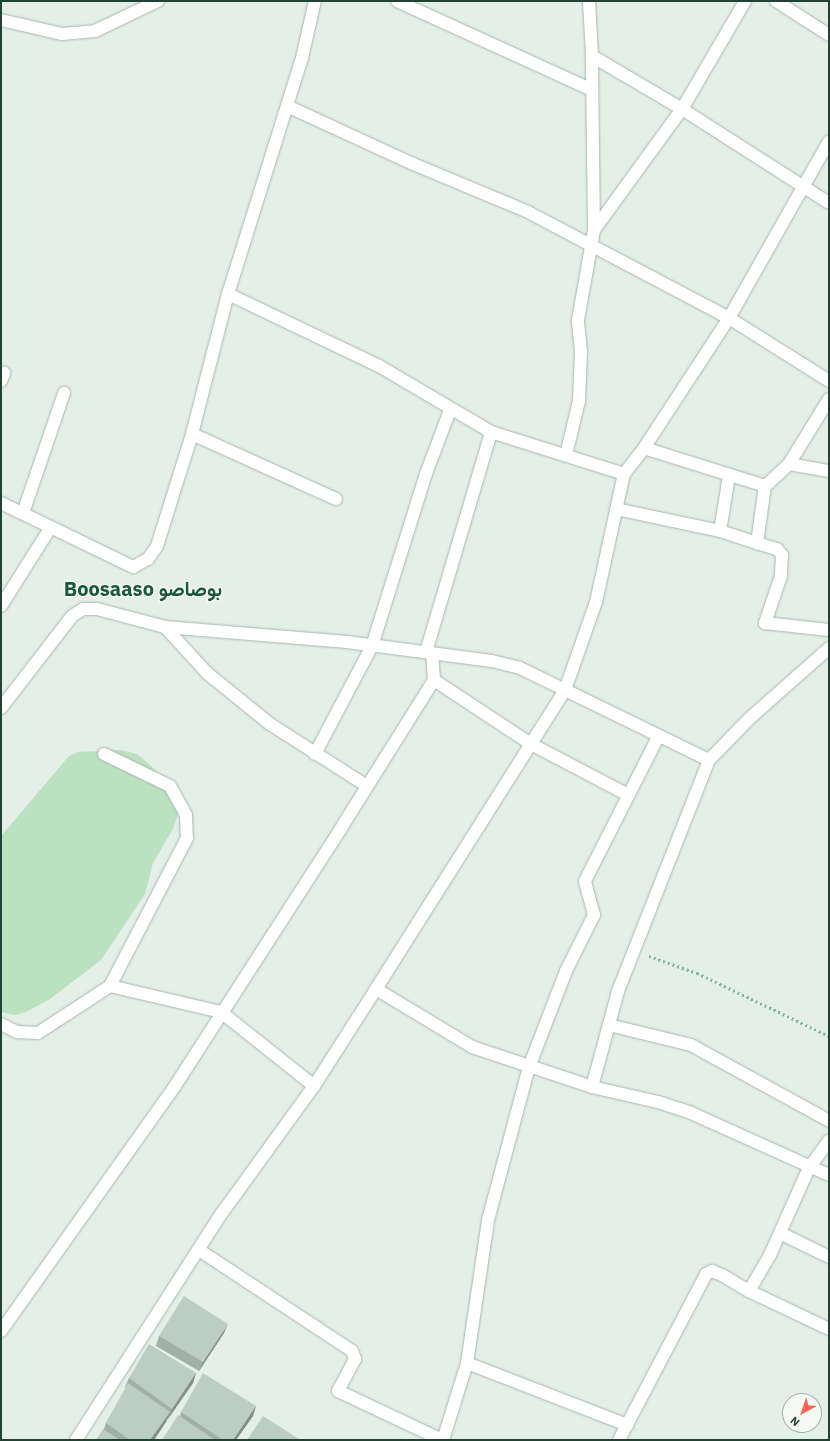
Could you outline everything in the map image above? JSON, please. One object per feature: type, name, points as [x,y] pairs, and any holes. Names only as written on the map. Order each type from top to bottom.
[{"type":"street","points":[[1,20],[62,34],[95,31],[158,1]]},
{"type":"street","points":[[1,503],[133,567],[148,559],[157,546],[192,434],[228,294],[287,106],[315,1]]},
{"type":"street","points":[[397,1],[592,90]]},
{"type":"street","points":[[566,455],[579,401],[581,351],[578,320],[594,230],[592,56],[589,1]]},
{"type":"street","points":[[594,230],[682,109],[745,1]]},
{"type":"street","points":[[776,1],[829,35]]},
{"type":"street","points":[[592,56],[682,109],[829,203]]},
{"type":"street","points":[[287,106],[528,212],[591,247],[729,318],[829,381]]},
{"type":"street","points":[[76,1440],[250,1174],[314,1086],[565,690],[596,602],[624,474],[644,448],[729,318],[829,141]]},
{"type":"street","points":[[228,294],[379,366],[425,391],[450,410],[491,432],[624,474]]},
{"type":"street","points":[[23,513],[64,393]]},
{"type":"street","points":[[757,543],[765,486],[789,464],[829,399]]},
{"type":"street","points":[[315,754],[372,646],[426,474],[450,410]]},
{"type":"street","points":[[1,1331],[122,1163],[367,786],[434,680],[429,653],[491,432]]},
{"type":"street","points":[[192,434],[336,499]]},
{"type":"street","points":[[644,448],[729,476],[765,486]]},
{"type":"street","points":[[789,464],[829,471]]},
{"type":"street","points":[[720,531],[729,476]]},
{"type":"street","points":[[616,509],[720,531],[777,549],[782,555],[781,576],[765,623],[829,630]]},
{"type":"street","points":[[1,606],[51,527]]},
{"type":"street","points":[[1,708],[5,693],[72,616],[83,609],[97,609],[165,627],[372,646],[492,661],[516,666],[658,737],[709,760]]},
{"type":"street","points":[[165,627],[207,673],[270,724],[367,786]]},
{"type":"street","points":[[592,1087],[618,991],[709,760],[750,718],[829,648]]},
{"type":"street","points":[[434,680],[531,744],[628,795]]},
{"type":"street","points":[[199,1250],[352,1351],[355,1359],[338,1391],[443,1440],[468,1363],[488,1220],[529,1067],[566,971],[594,915],[585,881],[658,737]]},
{"type":"street","points":[[1,1024],[17,1032],[38,1033],[110,986],[187,838],[186,815],[170,786],[104,754]]},
{"type":"street","points":[[110,986],[221,1012],[314,1086]]},
{"type":"street","points":[[376,989],[472,1046],[529,1067],[592,1087],[658,1102],[691,1113],[809,1168],[829,1175]]},
{"type":"street","points":[[609,1025],[691,1045],[829,1121]]},
{"type":"street","points":[[749,1291],[780,1233],[809,1168],[829,1140]]},
{"type":"street","points":[[780,1233],[829,1257]]},
{"type":"street","points":[[620,1440],[706,1274],[712,1272],[717,1273],[749,1291],[829,1329]]},
{"type":"street","points":[[468,1363],[627,1425]]},
{"type":"path","points":[[634,951],[697,973],[829,1036]]},
{"type":"green space","points":[[121,750],[137,754],[150,765],[176,792],[180,808],[173,829],[153,863],[145,894],[101,960],[50,999],[26,1012],[15,1015],[1,1012],[1,836],[69,756],[78,752]]},
{"type":"building","points":[[184,1296],[228,1324],[203,1362],[159,1336]]},
{"type":"building","points":[[149,1344],[196,1373],[172,1409],[129,1378]]},
{"type":"building","points":[[203,1373],[256,1406],[233,1440],[223,1440],[181,1412]]},
{"type":"building","points":[[128,1383],[170,1412],[150,1440],[130,1440],[106,1423]]},
{"type":"building","points":[[178,1415],[215,1440],[162,1440]]},
{"type":"building","points":[[263,1416],[299,1439],[247,1440]]},
{"type":"building","points":[[103,1429],[120,1440],[96,1440]]},
{"type":"district","name":"Boosaaso بوصاصو","points":[[143,588]]}]
